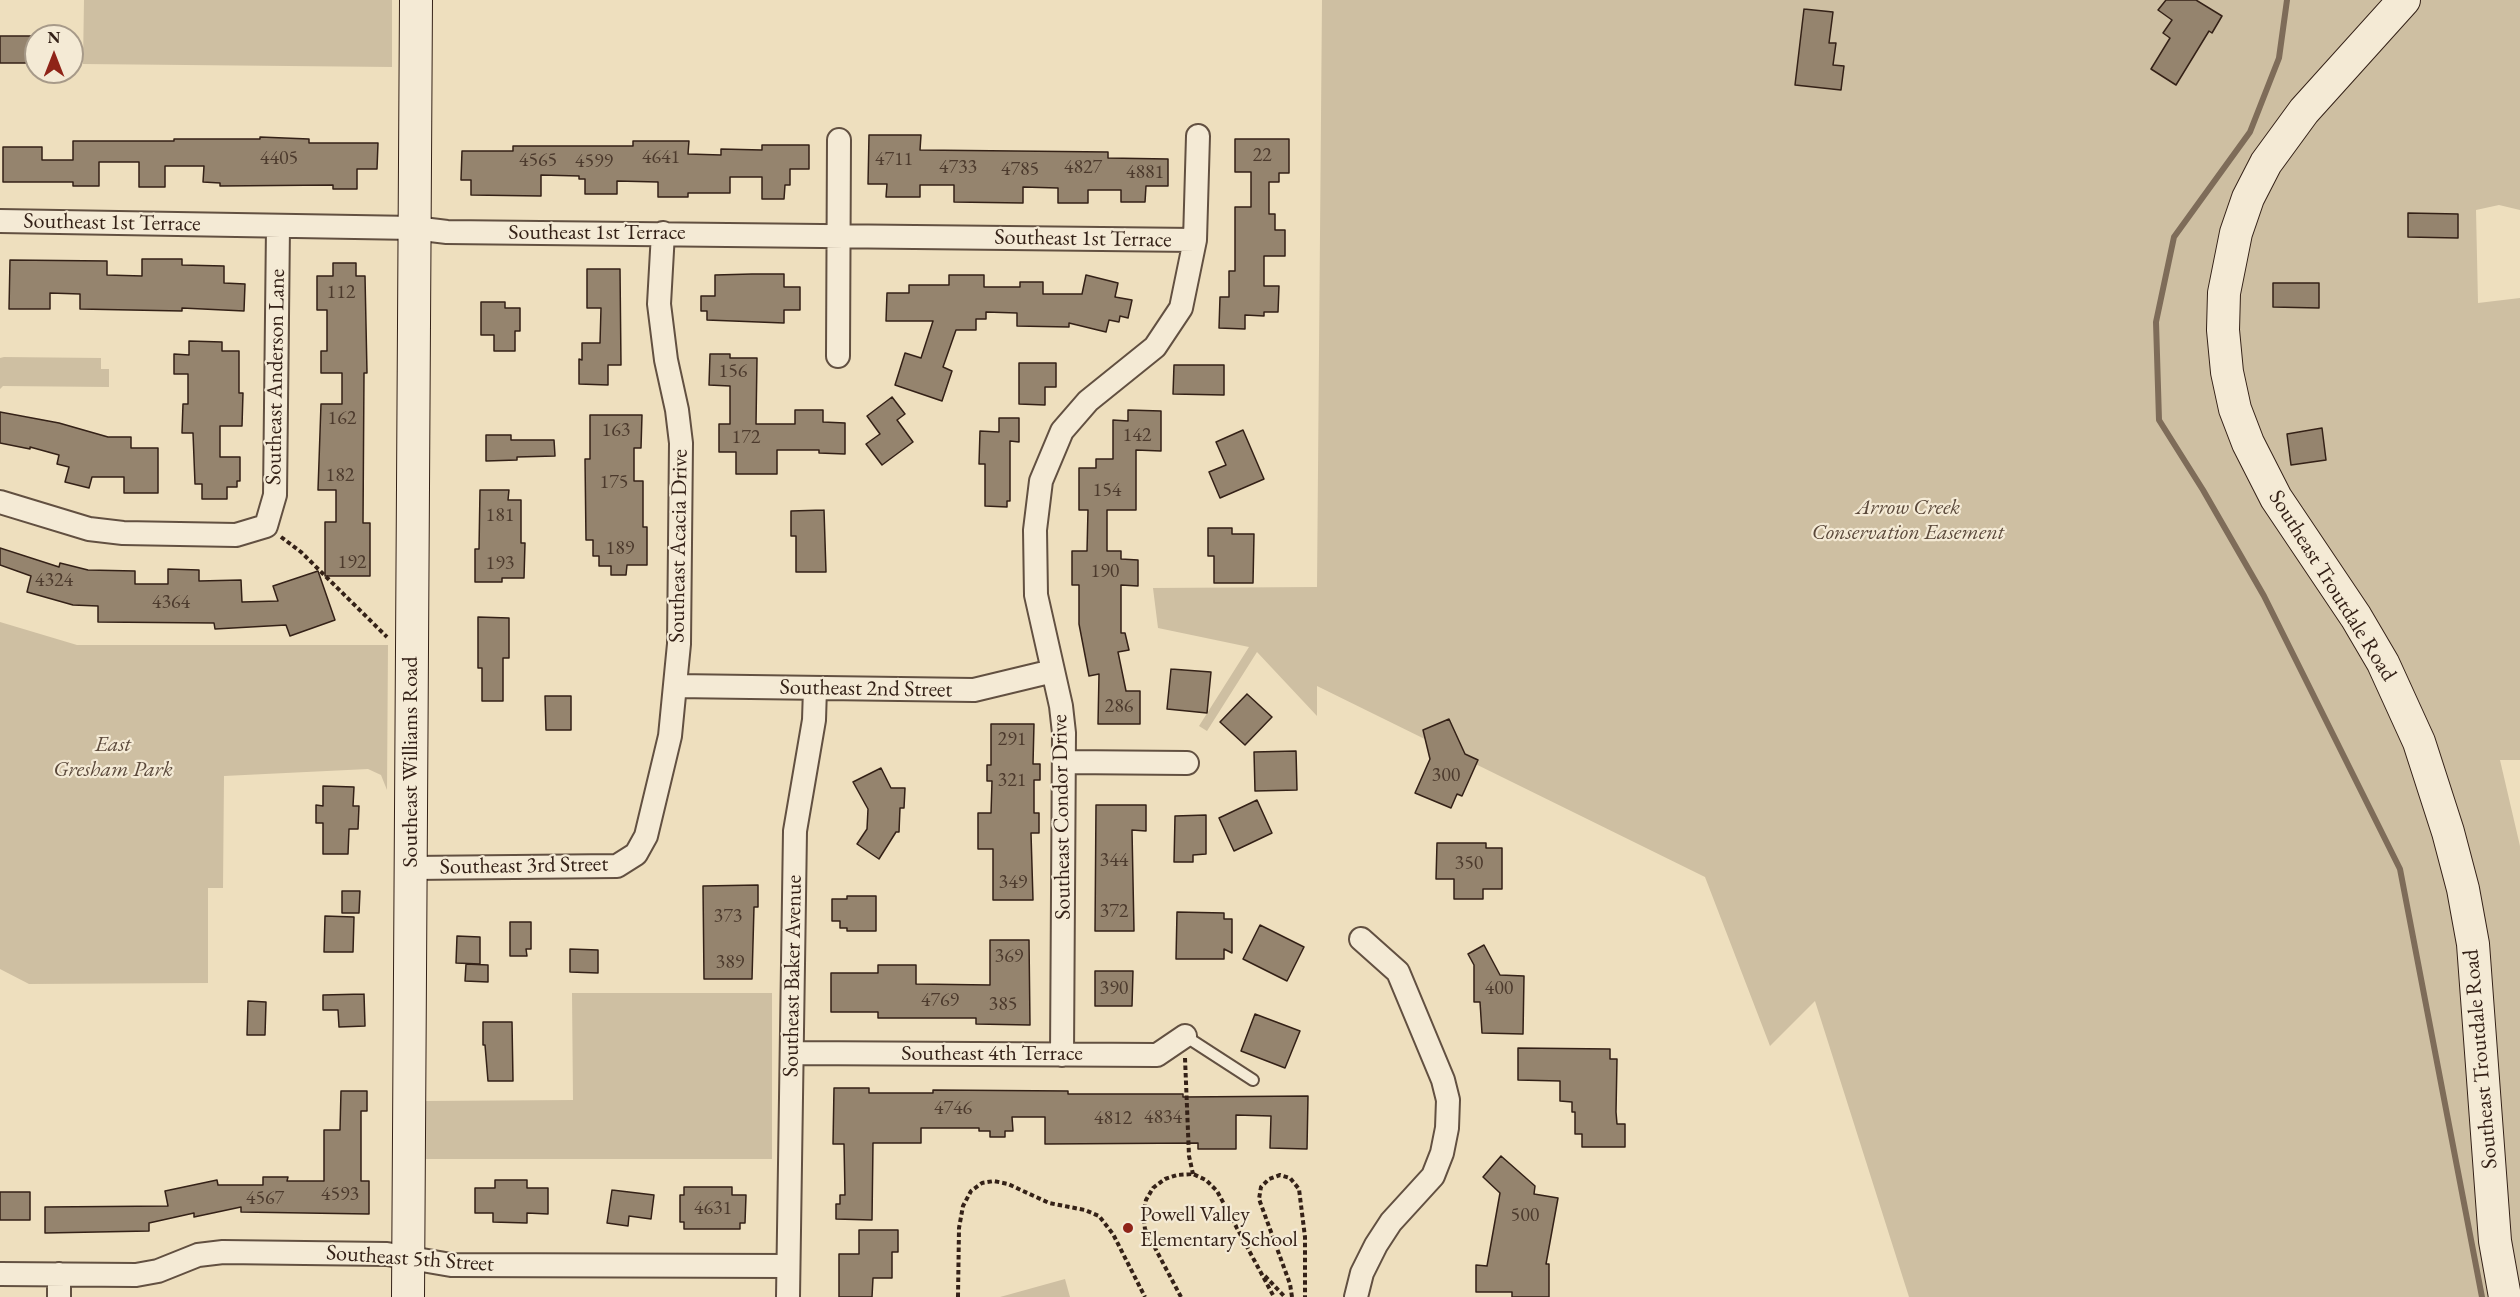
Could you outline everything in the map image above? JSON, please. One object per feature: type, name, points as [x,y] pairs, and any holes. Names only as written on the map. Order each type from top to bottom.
[{"type":"main road","name":"Southeast Williams Road","points":[[408,1297],[416,0]]},
{"type":"main road","name":"Southeast Troutdale Road","points":[[2392,8],[2298,119],[2266,163],[2252,189],[2236,233],[2229,263],[2224,293],[2223,330],[2227,372],[2235,409],[2248,443],[2276,498],[2356,617],[2383,663],[2419,742],[2438,797],[2463,889],[2473,944],[2495,1241],[2505,1297]]},
{"type":"street","name":"Southeast Condor Drive","points":[[1062,1055],[1064,733],[1036,595],[1035,530],[1041,481],[1062,431],[1088,400],[1155,346],[1181,308],[1195,240],[1198,136]]},
{"type":"street","points":[[838,356],[839,140]]},
{"type":"street","name":"Southeast 1st Terrace","points":[[0,221],[414,228],[447,232],[1195,240]]},
{"type":"street","name":"Southeast Anderson Lane","points":[[266,526],[275,495],[278,227]]},
{"type":"street","name":"Southeast Acacia Drive","points":[[636,854],[646,836],[670,736],[676,686],[681,443],[677,410],[666,360],[659,304],[663,233]]},
{"type":"street","points":[[0,502],[89,529],[123,533],[236,535],[266,526]]},
{"type":"street","name":"Southeast 2nd Street","points":[[676,686],[974,690],[1053,671]]},
{"type":"street","name":"Southeast Baker Avenue","points":[[788,1297],[795,831],[814,720],[815,688]]},
{"type":"street","points":[[1065,762],[1188,763]]},
{"type":"street","name":"Southeast 3rd Street","points":[[411,868],[596,868],[617,866],[636,854]]},
{"type":"street","points":[[1356,1297],[1362,1273],[1376,1245],[1391,1222],[1432,1176],[1443,1153],[1448,1128],[1448,1100],[1443,1080],[1398,972],[1361,939]]},
{"type":"street","name":"Southeast 4th Terrace","points":[[793,1053],[1157,1055],[1185,1036]]},
{"type":"street","name":"Southeast 5th Street","points":[[0,1274],[136,1275],[158,1271],[198,1255],[223,1252],[387,1254],[451,1265],[788,1266]]},
{"type":"street","points":[[59,1274],[59,1297]]},
{"type":"lane","points":[[1185,1036],[1253,1080]]},
{"type":"path","points":[[266,526],[301,552],[390,641],[412,642]]},
{"type":"path","points":[[1185,1036],[1189,1156],[1193,1174]]},
{"type":"path","points":[[1181,1297],[1145,1229],[1143,1214],[1146,1200],[1153,1188],[1165,1179],[1177,1175],[1193,1174],[1206,1180],[1217,1191],[1274,1297]]},
{"type":"path","points":[[1292,1297],[1290,1284],[1259,1199],[1261,1187],[1269,1179],[1280,1175],[1290,1178],[1299,1189],[1305,1237],[1305,1297]]},
{"type":"path","points":[[958,1297],[959,1228],[963,1206],[971,1191],[982,1183],[994,1181],[1008,1184],[1049,1203],[1085,1210],[1099,1216],[1113,1234],[1145,1297]]},
{"type":"path","points":[[1260,1270],[1285,1297]]},
{"type":"green space","points":[[84,0],[392,0],[392,67],[84,64]]},
{"type":"green space","name":"Arrow Creek Conservation Easement","points":[[1322,0],[2520,0],[2520,210],[2499,205],[2476,210],[2478,303],[2520,298],[2520,760],[2500,760],[2520,846],[2520,1297],[1909,1297],[1815,1001],[1770,1046],[1705,877],[1317,686],[1317,716],[1257,652],[1207,731],[1199,726],[1249,647],[1158,628],[1153,588],[1317,587]]},
{"type":"green space","points":[[0,358],[101,358],[101,369],[109,369],[109,387],[3,386],[0,389]]},
{"type":"green space","name":"East Gresham Park","points":[[0,622],[77,645],[388,645],[387,790],[381,775],[368,769],[224,776],[223,888],[208,888],[208,983],[29,984],[0,969]]},
{"type":"green space","points":[[572,993],[772,993],[772,1159],[426,1159],[426,1101],[573,1100]]},
{"type":"green space","points":[[1065,1279],[1070,1297],[1000,1297]]},
{"type":"building","points":[[2166,0],[2196,0],[2222,16],[2212,33],[2209,31],[2176,85],[2151,69],[2170,38],[2163,33],[2172,20],[2158,10]]},
{"type":"building","points":[[1804,9],[1833,12],[1829,43],[1836,43],[1833,65],[1844,66],[1841,90],[1795,85]]},
{"type":"building","points":[[0,36],[24,36],[24,63],[0,63]]},
{"type":"building","points":[[869,135],[921,135],[920,150],[1108,152],[1108,158],[1168,159],[1168,186],[1146,186],[1145,202],[1121,202],[1121,190],[1088,190],[1088,203],[1058,203],[1058,188],[1023,187],[1023,203],[954,202],[954,185],[920,185],[920,197],[886,197],[887,184],[868,184]]},
{"type":"building","points":[[260,137],[309,139],[309,143],[378,143],[377,169],[357,169],[357,189],[333,189],[333,185],[220,186],[220,183],[203,182],[204,166],[165,166],[165,187],[139,187],[139,162],[99,162],[99,186],[73,186],[73,182],[3,182],[3,147],[42,147],[42,160],[73,160],[73,141],[174,141],[174,139],[260,139]]},
{"type":"building","points":[[1235,139],[1289,139],[1289,173],[1279,173],[1279,182],[1269,182],[1269,214],[1275,214],[1275,230],[1285,230],[1285,256],[1264,256],[1264,286],[1279,286],[1278,312],[1264,312],[1264,316],[1245,315],[1245,329],[1219,328],[1220,297],[1229,297],[1229,271],[1235,271],[1235,207],[1251,207],[1251,172],[1235,172]]},
{"type":"building","points":[[633,141],[689,141],[688,154],[721,155],[721,149],[762,150],[762,145],[809,145],[809,169],[790,169],[790,185],[785,185],[784,199],[762,199],[762,177],[730,177],[730,193],[688,193],[688,197],[658,197],[658,182],[617,181],[617,194],[585,194],[585,179],[579,179],[579,176],[541,175],[541,196],[471,195],[471,180],[461,180],[462,151],[513,151],[513,146],[633,146]]},
{"type":"building","points":[[2408,213],[2458,214],[2458,238],[2408,237]]},
{"type":"building","points":[[142,259],[182,259],[182,265],[224,266],[224,283],[245,284],[244,311],[182,308],[182,311],[80,309],[80,294],[50,293],[50,309],[9,309],[10,260],[107,261],[107,275],[142,276]]},
{"type":"building","points":[[333,263],[356,263],[356,276],[365,276],[367,373],[364,373],[363,523],[370,523],[370,576],[325,576],[325,522],[336,522],[336,490],[318,490],[321,404],[342,404],[342,373],[321,373],[321,351],[327,351],[327,310],[317,310],[317,276],[333,276]]},
{"type":"building","points":[[587,269],[620,269],[621,365],[608,365],[608,385],[579,384],[579,359],[582,360],[582,343],[600,343],[601,308],[587,308]]},
{"type":"building","points":[[784,274],[784,287],[800,287],[800,310],[784,310],[784,323],[707,320],[707,311],[701,311],[701,296],[715,296],[715,275]]},
{"type":"building","points":[[949,275],[984,275],[984,287],[1020,287],[1020,282],[1043,282],[1043,294],[1082,294],[1086,275],[1118,283],[1115,297],[1132,300],[1128,318],[1120,316],[1119,322],[1109,320],[1106,332],[1069,323],[1069,327],[1017,326],[1017,313],[986,312],[986,319],[976,319],[976,330],[956,330],[943,367],[952,371],[942,401],[895,385],[905,353],[921,358],[933,321],[886,321],[887,293],[909,293],[909,285],[949,285]]},
{"type":"building","points":[[2273,283],[2319,283],[2319,308],[2273,307]]},
{"type":"building","points":[[481,302],[505,302],[505,308],[520,308],[520,331],[515,331],[515,351],[494,351],[494,335],[481,335]]},
{"type":"building","points":[[189,341],[222,342],[222,351],[239,351],[239,393],[243,393],[242,426],[220,426],[220,457],[240,457],[240,481],[237,481],[237,487],[227,487],[227,499],[202,499],[202,484],[195,484],[193,433],[182,433],[183,404],[188,404],[188,374],[174,374],[174,354],[189,355]]},
{"type":"building","points":[[710,354],[730,354],[730,358],[757,358],[756,424],[795,424],[795,410],[823,410],[823,422],[845,423],[845,454],[819,453],[819,450],[777,450],[777,474],[736,474],[736,452],[719,452],[719,424],[730,424],[730,386],[709,385]]},
{"type":"building","points":[[1019,363],[1056,363],[1056,387],[1045,387],[1045,405],[1019,404]]},
{"type":"building","points":[[1174,365],[1224,365],[1224,395],[1173,394]]},
{"type":"building","points":[[892,397],[905,414],[897,420],[913,442],[882,465],[866,444],[880,434],[867,416]]},
{"type":"building","points":[[1128,410],[1161,411],[1161,451],[1136,450],[1136,510],[1107,510],[1107,551],[1121,551],[1121,559],[1138,560],[1138,586],[1121,585],[1121,633],[1125,633],[1129,650],[1118,652],[1126,691],[1140,691],[1140,724],[1098,724],[1099,674],[1089,676],[1079,624],[1079,585],[1072,585],[1072,551],[1087,551],[1088,510],[1079,510],[1079,468],[1096,468],[1096,459],[1113,459],[1113,420],[1128,421]]},
{"type":"building","points":[[0,412],[59,423],[108,437],[131,437],[131,448],[158,448],[158,493],[124,493],[124,477],[92,477],[89,488],[65,482],[69,467],[57,464],[59,455],[30,447],[30,449],[0,443]]},
{"type":"building","points":[[590,415],[642,415],[641,448],[634,448],[634,481],[643,481],[643,527],[647,527],[647,565],[627,565],[626,575],[611,575],[611,566],[599,566],[599,556],[593,556],[593,540],[586,540],[585,459],[590,459]]},
{"type":"building","points":[[999,418],[1019,418],[1019,442],[1010,441],[1010,501],[1007,501],[1007,507],[985,506],[985,464],[979,464],[980,431],[999,432]]},
{"type":"building","points":[[2322,428],[2326,460],[2291,465],[2287,434]]},
{"type":"building","points":[[1243,430],[1264,479],[1220,498],[1209,472],[1226,465],[1216,442]]},
{"type":"building","points":[[486,435],[511,435],[511,440],[554,440],[555,456],[486,461]]},
{"type":"building","points":[[480,490],[509,490],[508,500],[521,500],[521,543],[525,543],[524,578],[502,578],[502,582],[475,582],[475,549],[479,549]]},
{"type":"building","points":[[824,510],[826,572],[796,572],[796,536],[791,536],[791,511]]},
{"type":"building","points":[[1208,528],[1232,528],[1232,534],[1254,534],[1253,583],[1214,583],[1214,556],[1208,556]]},
{"type":"building","points":[[0,548],[59,567],[60,563],[88,570],[135,571],[135,584],[168,584],[168,569],[199,570],[199,581],[241,580],[242,602],[278,601],[273,586],[318,571],[335,620],[290,636],[286,625],[215,629],[214,623],[98,622],[98,606],[73,605],[27,592],[31,576],[0,565]]},
{"type":"building","points":[[478,617],[509,618],[509,658],[503,658],[503,701],[482,701],[482,668],[478,668]]},
{"type":"building","points":[[1171,669],[1211,672],[1207,713],[1167,709]]},
{"type":"building","points":[[1247,694],[1272,717],[1245,745],[1220,722]]},
{"type":"building","points":[[545,696],[571,696],[571,730],[546,730]]},
{"type":"building","points":[[1449,719],[1465,754],[1478,760],[1462,796],[1457,794],[1451,808],[1415,793],[1430,759],[1423,730]]},
{"type":"building","points":[[991,724],[1034,724],[1033,764],[1040,764],[1040,780],[1034,780],[1034,813],[1039,813],[1039,833],[1031,833],[1033,900],[993,900],[993,849],[978,849],[978,813],[991,813],[992,781],[987,781],[987,765],[991,765]]},
{"type":"building","points":[[1296,751],[1297,790],[1255,791],[1254,752]]},
{"type":"building","points":[[881,768],[891,788],[905,788],[904,808],[900,808],[899,832],[896,832],[879,859],[857,844],[867,829],[868,809],[853,782]]},
{"type":"building","points":[[323,786],[354,787],[353,806],[359,806],[358,829],[349,829],[348,854],[323,854],[323,823],[316,823],[316,805],[323,806]]},
{"type":"building","points":[[1257,800],[1272,833],[1234,851],[1219,818]]},
{"type":"building","points":[[1096,805],[1146,805],[1146,831],[1132,830],[1134,931],[1095,931]]},
{"type":"building","points":[[1206,815],[1206,854],[1193,855],[1193,862],[1174,862],[1175,816]]},
{"type":"building","points":[[1437,843],[1486,843],[1486,848],[1502,848],[1502,889],[1483,889],[1483,899],[1454,899],[1454,879],[1436,879]]},
{"type":"building","points":[[758,885],[758,907],[754,907],[752,979],[704,979],[703,886]]},
{"type":"building","points":[[342,891],[360,891],[359,913],[342,913]]},
{"type":"building","points":[[847,896],[876,896],[876,931],[847,931],[847,928],[840,928],[840,921],[832,921],[832,899],[847,899]]},
{"type":"building","points":[[1177,912],[1224,913],[1224,919],[1232,919],[1232,953],[1224,949],[1224,959],[1176,959]]},
{"type":"building","points":[[325,916],[354,917],[353,952],[324,952]]},
{"type":"building","points":[[510,922],[531,922],[531,949],[526,949],[527,956],[510,956]]},
{"type":"building","points":[[1260,925],[1304,947],[1287,981],[1243,959]]},
{"type":"building","points":[[457,936],[480,937],[480,964],[456,963]]},
{"type":"building","points":[[990,940],[1029,940],[1030,1025],[976,1024],[976,1018],[878,1018],[878,1012],[831,1012],[831,973],[878,973],[878,965],[916,965],[916,984],[990,985]]},
{"type":"building","points":[[1484,945],[1500,975],[1524,976],[1523,1034],[1482,1033],[1480,1002],[1474,1002],[1474,965],[1468,954]]},
{"type":"building","points":[[570,949],[598,950],[598,973],[570,972]]},
{"type":"building","points":[[466,964],[488,965],[488,982],[465,981]]},
{"type":"building","points":[[1095,971],[1133,971],[1132,1006],[1095,1006]]},
{"type":"building","points":[[364,994],[365,1026],[339,1027],[338,1010],[323,1010],[323,995]]},
{"type":"building","points":[[248,1001],[266,1002],[265,1035],[247,1035]]},
{"type":"building","points":[[1255,1014],[1300,1031],[1285,1068],[1241,1051]]},
{"type":"building","points":[[483,1022],[512,1022],[513,1081],[488,1081],[485,1045],[483,1045]]},
{"type":"building","points":[[1518,1048],[1610,1049],[1610,1059],[1617,1059],[1617,1124],[1625,1124],[1625,1147],[1582,1147],[1582,1134],[1575,1134],[1575,1112],[1572,1112],[1572,1102],[1560,1101],[1560,1081],[1518,1080]]},
{"type":"building","points":[[834,1088],[869,1088],[869,1093],[933,1093],[933,1090],[1068,1091],[1068,1094],[1183,1094],[1183,1097],[1308,1096],[1307,1149],[1270,1148],[1271,1116],[1236,1115],[1236,1149],[1198,1149],[1198,1143],[1045,1144],[1045,1117],[1012,1117],[1013,1131],[1005,1131],[1005,1137],[990,1137],[990,1131],[979,1131],[979,1128],[921,1128],[921,1143],[873,1143],[872,1220],[836,1219],[836,1204],[840,1204],[840,1195],[845,1195],[844,1144],[833,1144]]},
{"type":"building","points":[[341,1091],[367,1091],[367,1111],[361,1111],[361,1181],[369,1181],[369,1214],[241,1212],[241,1207],[194,1217],[194,1213],[149,1223],[149,1231],[45,1233],[45,1207],[168,1206],[165,1191],[217,1180],[218,1185],[263,1185],[263,1177],[288,1177],[287,1181],[324,1181],[324,1130],[340,1130]]},
{"type":"building","points":[[1501,1156],[1535,1186],[1534,1194],[1558,1198],[1546,1264],[1549,1264],[1549,1297],[1512,1297],[1512,1292],[1476,1292],[1476,1265],[1487,1266],[1500,1193],[1483,1177]]},
{"type":"building","points":[[495,1180],[527,1180],[527,1188],[548,1188],[548,1214],[527,1213],[527,1223],[493,1222],[493,1213],[475,1213],[475,1188],[495,1188]]},
{"type":"building","points":[[684,1187],[732,1187],[732,1195],[746,1195],[745,1223],[740,1223],[740,1229],[684,1229],[684,1222],[680,1222],[680,1195],[684,1195]]},
{"type":"building","points":[[612,1190],[654,1195],[651,1219],[629,1216],[628,1226],[607,1223]]},
{"type":"building","points":[[0,1192],[30,1192],[30,1220],[0,1220]]},
{"type":"building","points":[[859,1230],[898,1230],[898,1252],[892,1252],[892,1278],[873,1278],[872,1297],[839,1297],[839,1254],[859,1254]]},
{"type":"waterway","points":[[2287,0],[2279,58],[2250,132],[2174,237],[2156,322],[2159,420],[2203,490],[2264,596],[2400,869],[2482,1297]]},
{"type":"place","name":"Powell Valley Elementary School","points":[[1128,1228]]}]
